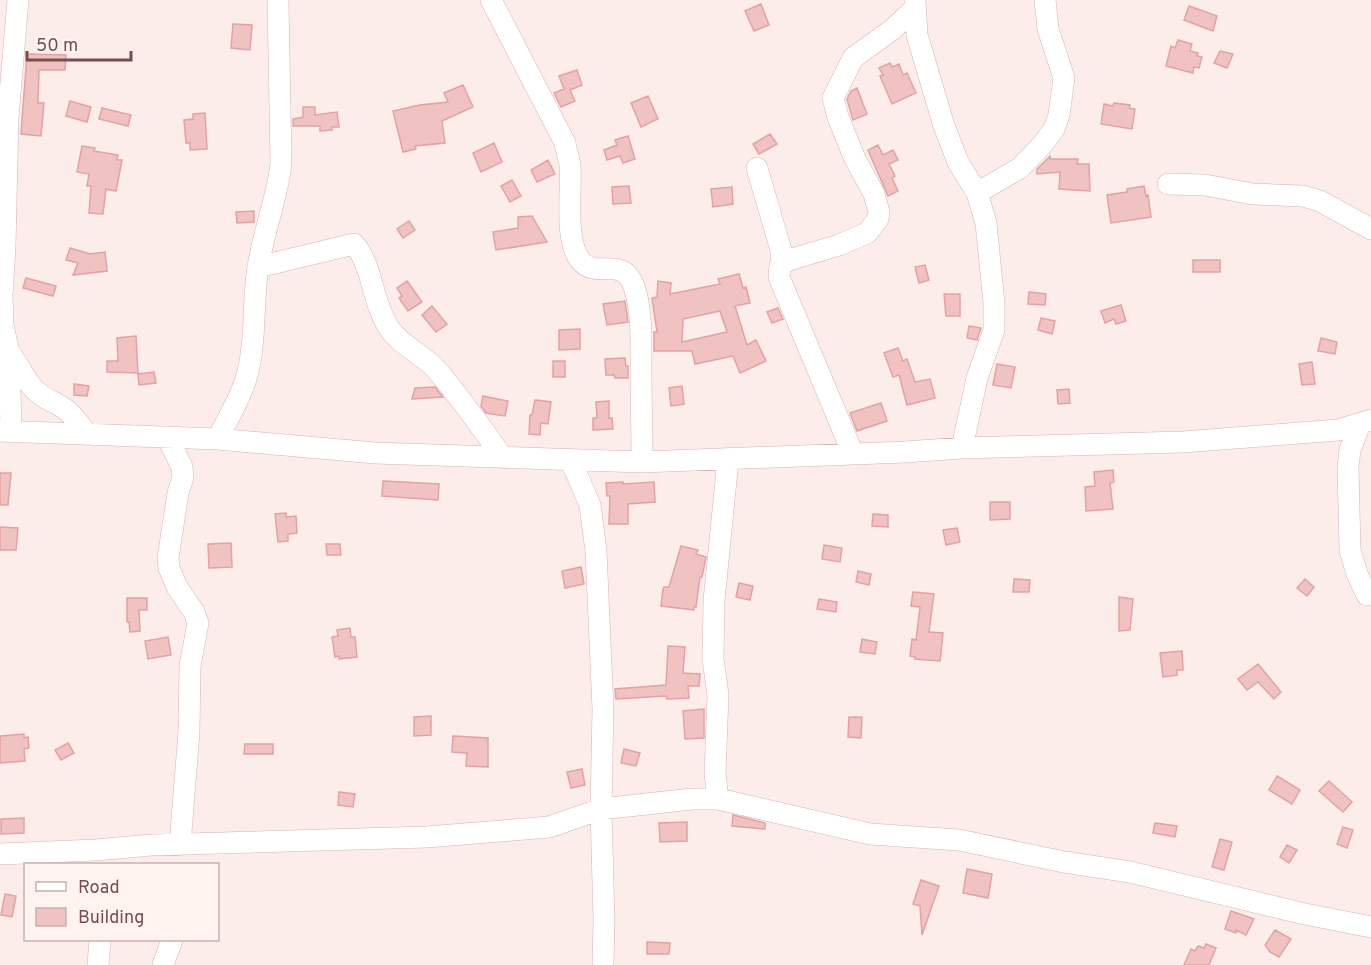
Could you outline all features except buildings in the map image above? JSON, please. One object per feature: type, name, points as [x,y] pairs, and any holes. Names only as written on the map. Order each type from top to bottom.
[{"type":"street","points":[[18,0],[4,117],[5,246],[2,296],[3,326],[9,352],[5,431],[167,437],[375,453],[642,462],[962,448],[1183,442],[1338,430],[1365,422]]},
{"type":"street","points":[[217,440],[246,381],[251,353],[258,267],[279,180],[281,164],[278,0]]},
{"type":"street","points":[[490,0],[565,143],[570,165],[568,211],[574,246],[579,258],[593,269],[617,268],[623,271],[636,293],[641,329],[642,462]]},
{"type":"street","points":[[977,193],[1020,168],[1043,144],[1054,129],[1059,115],[1064,78],[1045,18],[1045,0]]},
{"type":"street","points":[[915,4],[917,34],[944,126],[958,162],[977,193],[986,223],[994,303],[994,330],[977,378],[962,448]]},
{"type":"street","points":[[782,264],[867,233],[878,219],[879,212],[874,194],[855,159],[833,98],[853,58],[893,30],[915,4]]},
{"type":"street","points":[[757,168],[781,250],[782,264],[778,270],[779,277],[853,454]]},
{"type":"street","points":[[1168,184],[1205,185],[1252,194],[1303,196],[1320,201],[1371,229]]},
{"type":"street","points":[[258,267],[354,244],[364,258],[370,283],[389,328],[401,342],[432,365],[503,458]]},
{"type":"street","points":[[9,352],[33,388],[72,415],[87,434]]},
{"type":"street","points":[[1365,422],[1350,450],[1349,458],[1350,550],[1357,574],[1367,595]]},
{"type":"street","points":[[167,437],[182,467],[183,477],[178,493],[168,558],[177,586],[194,612],[198,623],[190,666],[187,851]]},
{"type":"street","points":[[718,799],[715,773],[718,695],[713,659],[714,601],[728,460]]},
{"type":"street","points":[[570,461],[582,484],[593,520],[603,709],[601,810],[603,965]]},
{"type":"street","points":[[0,854],[97,857],[151,844],[187,851],[427,837],[549,827],[601,810],[692,799],[718,799],[870,834],[959,840],[1064,862],[1130,872],[1305,914],[1371,927]]},
{"type":"street","points":[[98,965],[100,941]]},
{"type":"street","points":[[163,965],[171,941]]}]
